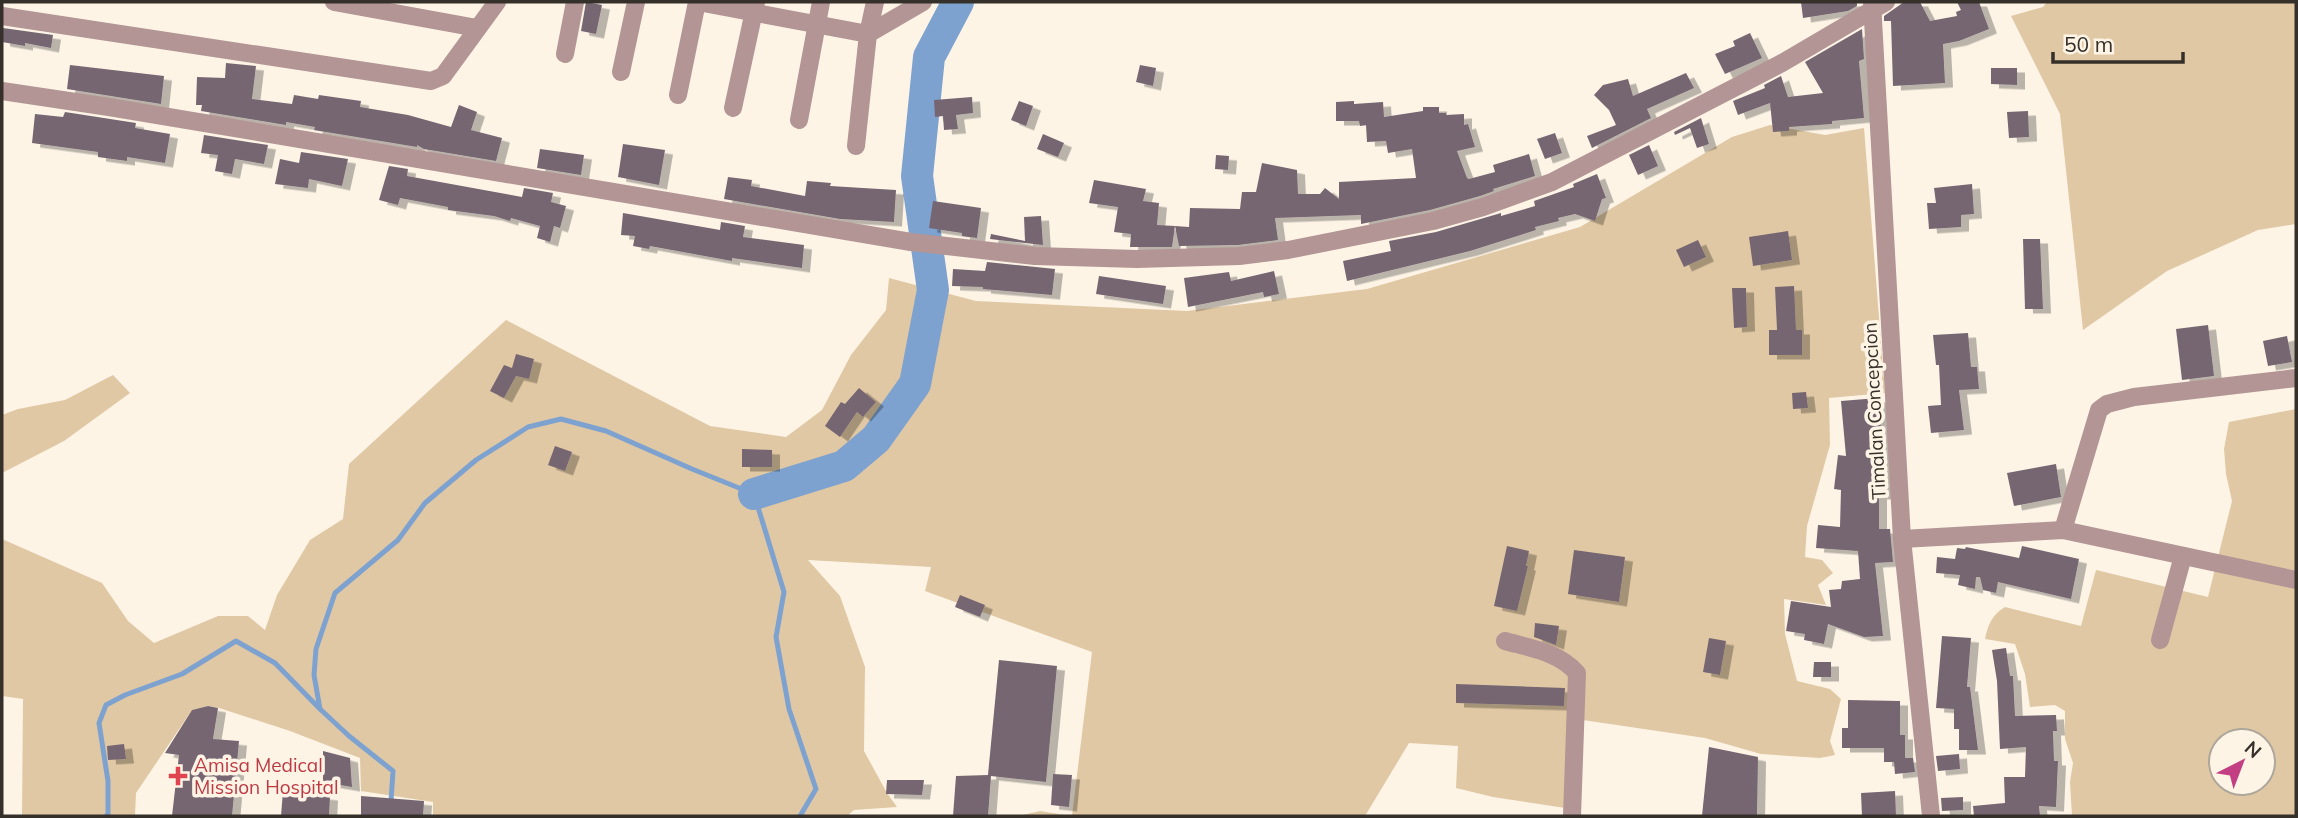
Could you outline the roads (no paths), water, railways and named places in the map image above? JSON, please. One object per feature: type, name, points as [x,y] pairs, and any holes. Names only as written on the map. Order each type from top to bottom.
[{"type":"street","points":[[334,2],[477,28]]},
{"type":"street","points":[[2,16],[431,81],[443,76],[497,2]]},
{"type":"street","points":[[565,54],[575,2]]},
{"type":"street","points":[[621,72],[636,2]]},
{"type":"street","points":[[678,95],[697,2],[755,7],[816,24],[868,34],[923,2]]},
{"type":"street","points":[[799,120],[821,2]]},
{"type":"street","points":[[856,146],[868,34],[875,2]]},
{"type":"street","points":[[2,91],[911,242],[1035,256],[1137,259],[1239,256],[1288,250],[1433,221],[1552,183],[1782,63],[1877,5]]},
{"type":"street","name":"Timalan Concepcion","points":[[1877,5],[1902,539],[1931,816]]},
{"type":"street","points":[[733,108],[755,7]]},
{"type":"street","points":[[2063,530],[2099,410],[2107,404],[2134,397],[2296,378]]},
{"type":"street","points":[[1902,539],[2063,530],[2296,580]]},
{"type":"street","points":[[2160,640],[2183,556]]},
{"type":"street","points":[[1505,640],[1556,656],[1577,673],[1572,816]]},
{"type":"waterway","points":[[754,494],[844,466],[876,439],[915,384],[933,290],[917,176],[929,57],[958,2]]},
{"type":"waterway","points":[[390,816],[393,771],[320,709],[314,675],[316,649],[335,593],[398,540],[425,503],[476,460],[528,427],[561,419],[606,431],[754,494],[784,592],[776,637],[789,709],[816,789],[800,816]]},
{"type":"waterway","points":[[106,816],[108,781],[99,723],[106,705],[125,695],[182,674],[236,641],[275,663],[319,708]]},
{"type":"place","name":"Amisa Medical Mission Hospital","points":[[178,776]]}]
